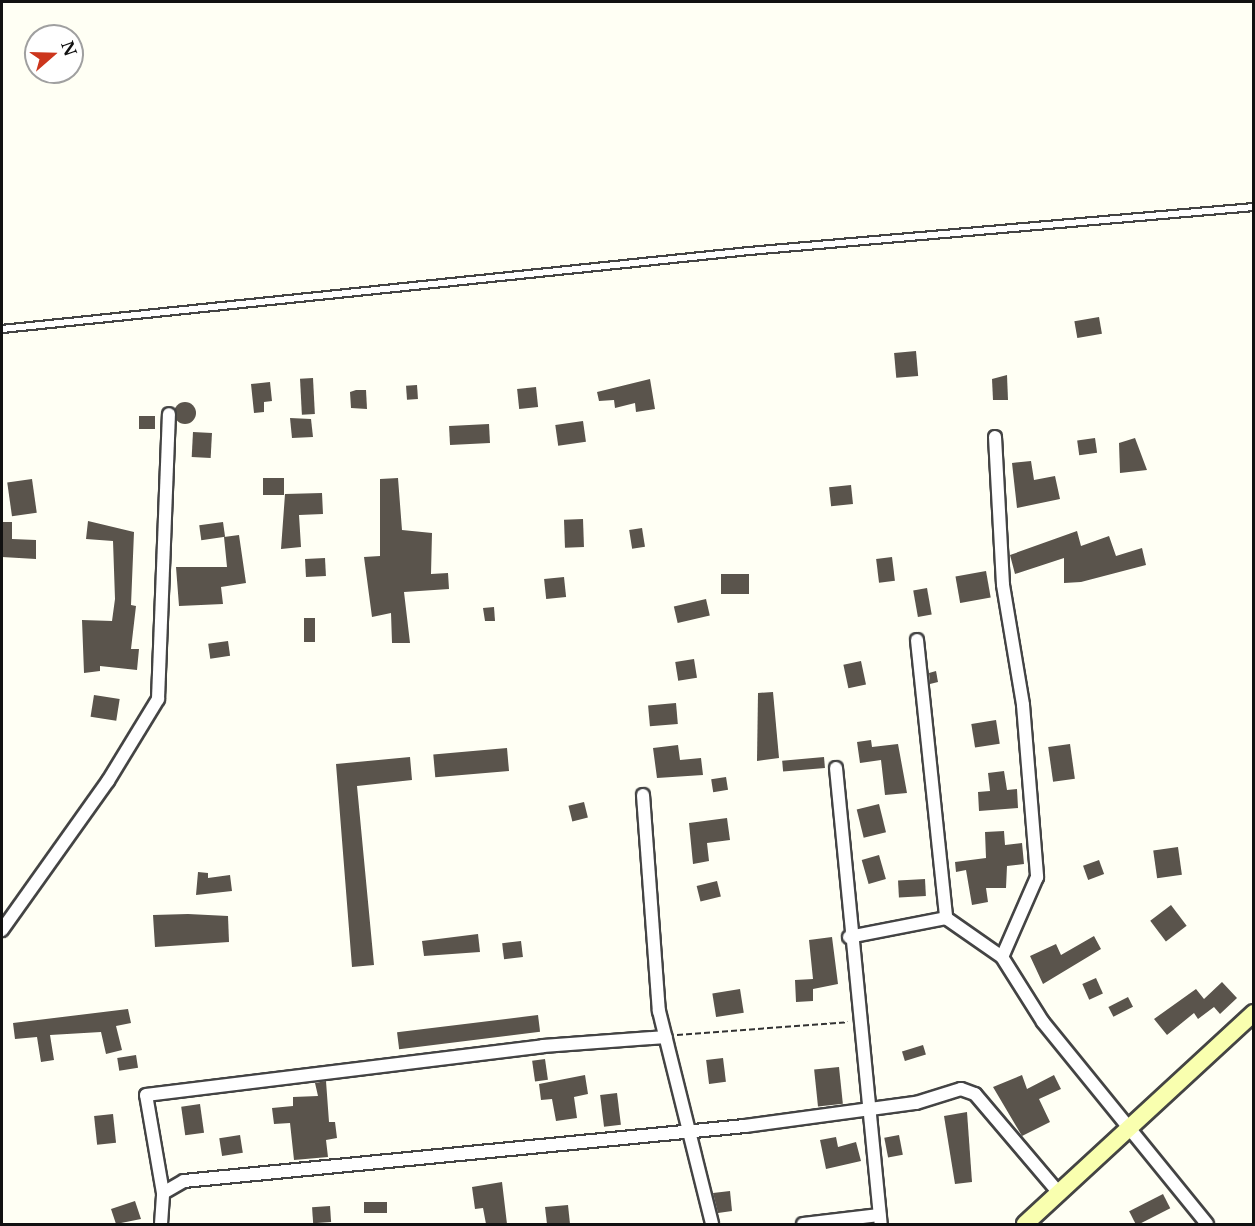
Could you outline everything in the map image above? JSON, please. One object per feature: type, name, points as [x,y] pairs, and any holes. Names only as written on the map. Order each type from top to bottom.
[{"type":"street","points":[[2,930],[108,781],[158,699],[169,414]]},
{"type":"street","points":[[995,437],[1003,585],[1023,705],[1037,877],[1002,957]]},
{"type":"street","points":[[917,640],[946,918]]},
{"type":"street","points":[[803,1224],[880,1220],[849,937],[836,768]]},
{"type":"street","points":[[643,795],[658,1011],[692,1130],[712,1224]]},
{"type":"street","points":[[849,937],[946,918],[1002,957],[1043,1022],[1128,1131],[1207,1224]]},
{"type":"street","points":[[1025,1224],[1254,1013]]},
{"type":"street","points":[[161,1224],[163,1193],[146,1095],[543,1046],[666,1037]]},
{"type":"street","points":[[163,1193],[184,1181],[869,1110],[969,1090],[1059,1193]]},
{"type":"lane","points":[[2,329],[749,251],[1254,207]]},
{"type":"path","points":[[666,1037],[753,1025],[859,1022]]},
{"type":"building","points":[[1099,317],[1102,334],[1077,338],[1074,321]]},
{"type":"building","points":[[916,351],[918,376],[896,378],[894,353]]},
{"type":"building","points":[[1007,375],[1008,400],[993,400],[992,379]]},
{"type":"building","points":[[313,378],[315,414],[302,415],[300,379]]},
{"type":"building","points":[[650,379],[655,409],[636,412],[635,403],[615,408],[614,400],[599,401],[597,392]]},
{"type":"building","points":[[270,382],[272,401],[264,402],[264,412],[254,413],[251,384]]},
{"type":"building","points":[[417,385],[418,399],[407,400],[406,386]]},
{"type":"building","points":[[536,387],[538,407],[519,409],[517,389]]},
{"type":"building","points":[[366,390],[367,409],[351,408],[350,392]]},
{"type":"building","points":[[185,402],[193,405],[196,413],[193,421],[185,424],[177,421],[174,413],[177,405]]},
{"type":"building","points":[[139,416],[155,416],[155,429],[139,429]]},
{"type":"building","points":[[290,418],[311,419],[313,437],[292,438]]},
{"type":"building","points":[[583,421],[586,442],[558,446],[555,425]]},
{"type":"building","points":[[489,424],[490,443],[450,445],[449,426]]},
{"type":"building","points":[[193,432],[212,433],[211,458],[192,457]]},
{"type":"building","points":[[1095,438],[1097,453],[1079,455],[1077,441]]},
{"type":"building","points":[[1135,438],[1147,470],[1120,473],[1119,443]]},
{"type":"building","points":[[1031,461],[1034,480],[1055,476],[1060,499],[1017,508],[1012,463]]},
{"type":"building","points":[[263,478],[284,478],[284,495],[263,495]]},
{"type":"building","points":[[398,478],[402,530],[432,533],[431,574],[448,573],[449,589],[404,592],[410,643],[392,643],[391,613],[372,617],[364,557],[380,556],[380,479]]},
{"type":"building","points":[[32,479],[37,513],[12,516],[7,482]]},
{"type":"building","points":[[851,485],[853,504],[831,506],[829,487]]},
{"type":"building","points":[[322,493],[323,514],[299,515],[301,547],[281,549],[285,494]]},
{"type":"building","points":[[583,519],[584,547],[565,548],[564,520]]},
{"type":"building","points":[[88,521],[134,532],[131,605],[136,606],[131,649],[139,649],[137,670],[100,666],[100,671],[84,673],[82,620],[112,621],[115,599],[113,541],[86,539]]},
{"type":"building","points":[[2,522],[12,522],[12,539],[36,540],[36,559],[2,557]]},
{"type":"building","points":[[223,522],[225,537],[201,540],[199,525]]},
{"type":"building","points":[[642,528],[645,547],[632,549],[629,530]]},
{"type":"building","points":[[1077,531],[1081,546],[1109,536],[1116,556],[1142,548],[1146,565],[1081,582],[1064,583],[1064,558],[1015,574],[1010,555]]},
{"type":"building","points":[[239,535],[246,583],[221,587],[223,604],[179,606],[176,567],[227,567],[224,537]]},
{"type":"building","points":[[892,557],[895,581],[879,583],[876,559]]},
{"type":"building","points":[[325,558],[326,576],[306,577],[305,559]]},
{"type":"building","points":[[986,571],[991,598],[960,603],[955,576]]},
{"type":"building","points":[[721,574],[749,574],[749,594],[721,594]]},
{"type":"building","points":[[564,577],[566,597],[546,599],[544,579]]},
{"type":"building","points":[[927,588],[932,615],[918,617],[913,590]]},
{"type":"building","points":[[706,599],[710,616],[678,623],[674,606]]},
{"type":"building","points":[[494,607],[495,621],[485,621],[483,608]]},
{"type":"building","points":[[304,618],[315,618],[315,642],[304,642]]},
{"type":"building","points":[[228,641],[230,656],[210,659],[208,644]]},
{"type":"building","points":[[694,659],[697,678],[678,681],[675,662]]},
{"type":"building","points":[[861,661],[866,684],[848,688],[843,665]]},
{"type":"building","points":[[936,671],[938,682],[930,684],[929,673]]},
{"type":"building","points":[[773,692],[779,758],[757,761],[758,693]]},
{"type":"building","points":[[94,695],[120,699],[116,721],[91,717]]},
{"type":"building","points":[[676,703],[678,724],[650,726],[648,705]]},
{"type":"building","points":[[996,720],[1000,744],[975,748],[971,724]]},
{"type":"building","points":[[871,740],[872,747],[898,744],[907,793],[885,795],[881,760],[860,763],[857,742]]},
{"type":"building","points":[[1070,744],[1075,779],[1053,782],[1048,747]]},
{"type":"building","points":[[678,745],[680,760],[701,758],[703,775],[657,778],[653,748]]},
{"type":"building","points":[[507,748],[509,771],[435,777],[433,754]]},
{"type":"building","points":[[410,757],[412,780],[357,786],[374,965],[352,967],[336,764]]},
{"type":"building","points":[[824,757],[825,768],[783,772],[782,761]]},
{"type":"building","points":[[1004,771],[1007,790],[1017,789],[1018,808],[979,811],[978,792],[990,791],[988,773]]},
{"type":"building","points":[[726,777],[728,790],[713,792],[711,779]]},
{"type":"building","points":[[584,802],[588,818],[572,821],[568,806]]},
{"type":"building","points":[[879,804],[886,832],[864,838],[857,810]]},
{"type":"building","points":[[727,818],[730,840],[707,843],[709,861],[693,864],[689,823]]},
{"type":"building","points":[[1004,831],[1005,845],[1022,843],[1024,864],[1007,866],[1006,888],[986,888],[988,902],[972,905],[966,870],[956,872],[955,862],[986,858],[985,832]]},
{"type":"building","points":[[1178,847],[1182,875],[1157,878],[1153,850]]},
{"type":"building","points":[[879,855],[886,879],[869,884],[862,860]]},
{"type":"building","points":[[1099,860],[1104,874],[1088,880],[1083,866]]},
{"type":"building","points":[[198,872],[208,873],[208,878],[230,875],[232,891],[196,895]]},
{"type":"building","points":[[925,879],[926,896],[899,897],[898,880]]},
{"type":"building","points":[[717,881],[721,897],[700,902],[697,886]]},
{"type":"building","points":[[1171,905],[1187,926],[1166,941],[1150,921]]},
{"type":"building","points":[[153,915],[228,916],[229,942],[155,947]]},
{"type":"building","points":[[478,934],[480,952],[424,956],[422,941]]},
{"type":"building","points":[[1094,936],[1101,949],[1043,984],[1030,956],[1056,944],[1061,955]]},
{"type":"building","points":[[832,937],[838,984],[813,989],[813,1001],[796,1002],[795,980],[813,979],[809,940]]},
{"type":"building","points":[[521,941],[523,957],[504,959],[502,943]]},
{"type":"building","points":[[1096,978],[1103,994],[1089,1000],[1082,984]]},
{"type":"building","points":[[1222,982],[1237,998],[1220,1014],[1214,1007],[1198,1019],[1194,1013],[1167,1035],[1154,1019],[1196,989],[1204,999]]},
{"type":"building","points":[[740,989],[744,1013],[716,1017],[712,993]]},
{"type":"building","points":[[1128,997],[1133,1007],[1113,1017],[1108,1007]]},
{"type":"building","points":[[128,1009],[131,1023],[116,1026],[122,1050],[106,1054],[101,1032],[50,1035],[54,1060],[41,1062],[37,1037],[15,1039],[13,1023]]},
{"type":"building","points":[[538,1015],[540,1032],[399,1049],[397,1032]]},
{"type":"building","points":[[923,1045],[926,1055],[905,1061],[902,1051]]},
{"type":"building","points":[[136,1055],[138,1068],[119,1071],[117,1058]]},
{"type":"building","points":[[723,1058],[726,1082],[709,1084],[706,1060]]},
{"type":"building","points":[[545,1059],[548,1080],[535,1082],[532,1061]]},
{"type":"building","points":[[839,1067],[843,1104],[818,1106],[814,1070]]},
{"type":"building","points":[[585,1075],[588,1094],[574,1097],[577,1118],[556,1121],[552,1099],[541,1100],[539,1084]]},
{"type":"building","points":[[1022,1075],[1027,1089],[1054,1075],[1061,1089],[1039,1099],[1050,1122],[1022,1136],[993,1087]]},
{"type":"building","points":[[326,1081],[329,1122],[335,1122],[337,1138],[326,1140],[328,1157],[294,1160],[290,1123],[274,1124],[272,1108],[293,1106],[293,1097],[318,1096],[315,1083]]},
{"type":"building","points":[[617,1093],[621,1125],[604,1127],[600,1095]]},
{"type":"building","points":[[200,1104],[204,1133],[185,1135],[181,1107]]},
{"type":"building","points":[[967,1112],[972,1182],[955,1184],[944,1116]]},
{"type":"building","points":[[113,1114],[116,1143],[97,1145],[94,1116]]},
{"type":"building","points":[[240,1135],[243,1153],[222,1156],[219,1138]]},
{"type":"building","points":[[899,1135],[903,1155],[888,1157],[884,1138]]},
{"type":"building","points":[[836,1137],[838,1147],[856,1142],[861,1161],[826,1169],[820,1140]]},
{"type":"building","points":[[502,1182],[507,1224],[486,1224],[483,1208],[475,1209],[472,1187]]},
{"type":"building","points":[[730,1191],[732,1211],[718,1213],[713,1193]]},
{"type":"building","points":[[1163,1194],[1170,1208],[1139,1224],[1136,1224],[1129,1211]]},
{"type":"building","points":[[135,1201],[141,1219],[116,1224],[111,1209]]},
{"type":"building","points":[[364,1202],[387,1202],[387,1213],[364,1213]]},
{"type":"building","points":[[568,1205],[570,1224],[547,1224],[545,1207]]},
{"type":"building","points":[[330,1206],[331,1222],[313,1223],[312,1207]]}]
